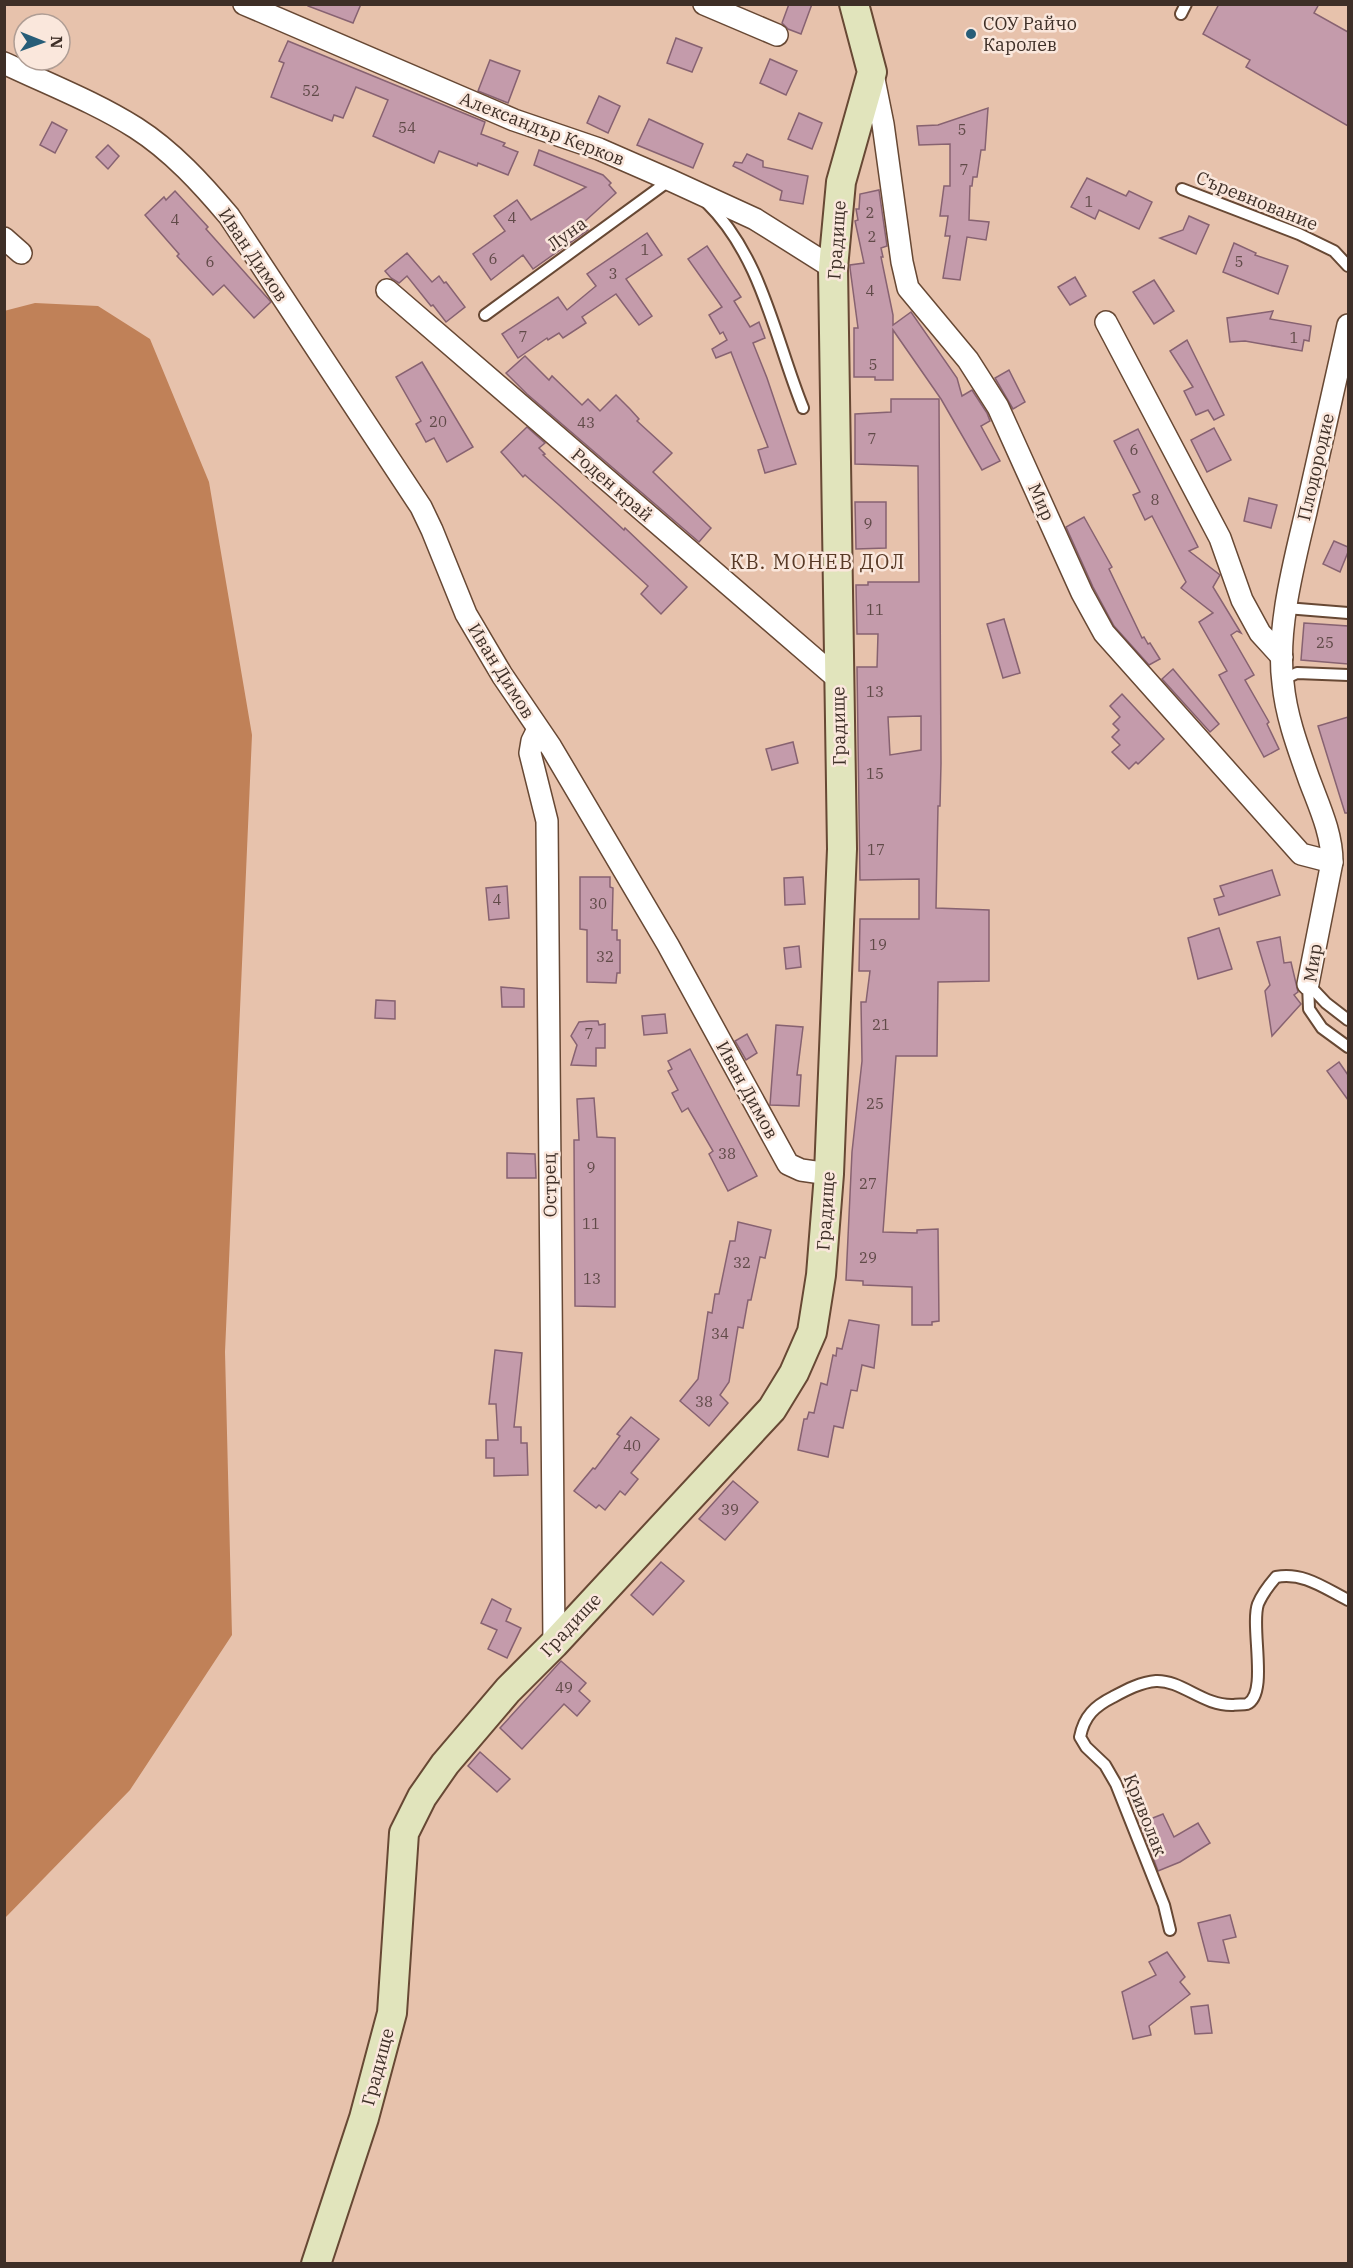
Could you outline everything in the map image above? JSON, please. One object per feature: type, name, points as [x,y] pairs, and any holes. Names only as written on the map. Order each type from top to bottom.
[{"type":"street","name":"Александър Керков","points":[[244,4],[514,120],[599,149],[670,180],[756,219],[833,268]]},
{"type":"street","points":[[705,4],[777,35]]},
{"type":"street","points":[[854,4],[872,72]]},
{"type":"street","name":"Иван Димов","points":[[4,63],[100,108],[137,129],[204,187],[229,216],[421,507],[466,614],[502,675],[551,747],[668,945],[788,1164],[801,1170],[829,1174]]},
{"type":"street","name":"Градище","points":[[316,2264],[364,2118],[392,2013],[404,1833],[422,1797],[445,1764],[508,1690],[554,1644],[772,1408],[794,1373],[812,1332],[821,1275],[829,1174],[842,849],[833,268],[841,182],[872,72]]},
{"type":"street","name":"Мир","points":[[872,72],[883,124],[902,262],[908,288],[968,360],[998,407],[1082,593],[1104,633],[1301,854],[1332,862]]},
{"type":"street","points":[[4,238],[21,253]]},
{"type":"street","name":"Роден край","points":[[387,290],[838,679]]},
{"type":"street","points":[[1106,322],[1220,538],[1242,600],[1260,633],[1282,657]]},
{"type":"street","name":"Плодородие","points":[[1286,608],[1348,325]]},
{"type":"street","name":"Мир","points":[[1286,608],[1282,681],[1286,704],[1300,754],[1328,829],[1332,848],[1332,862],[1308,984]]},
{"type":"street","name":"Острец","points":[[538,729],[532,741],[530,753],[547,821],[554,1644]]},
{"type":"lane","name":"Луна","points":[[484,315],[670,180]]},
{"type":"lane","name":"Съревнование","points":[[1182,189],[1299,234],[1334,251],[1348,266]]},
{"type":"lane","points":[[693,191],[723,219],[749,265],[768,306],[790,378],[803,408]]},
{"type":"lane","points":[[1286,608],[1348,613]]},
{"type":"lane","points":[[1282,681],[1297,673],[1348,675]]},
{"type":"lane","points":[[1308,984],[1326,1003],[1348,1020]]},
{"type":"lane","name":"Мир","points":[[1308,984],[1309,1009],[1322,1028],[1348,1047]]},
{"type":"lane","name":"Криволак","points":[[1170,1930],[1164,1905],[1116,1784],[1106,1765],[1086,1747],[1080,1737],[1087,1715],[1101,1703],[1124,1691],[1157,1681],[1186,1690],[1207,1701],[1224,1705],[1246,1705],[1254,1699],[1258,1689],[1255,1632],[1258,1604],[1276,1577],[1289,1574],[1304,1577],[1348,1600]]},
{"type":"shaded area","points":[[35,303],[98,306],[150,339],[209,482],[252,735],[225,1352],[232,1635],[130,1790],[5,1918],[4,311]]},
{"type":"building","points":[[308,4],[361,4],[353,23],[308,6]]},
{"type":"building","points":[[789,4],[812,4],[801,34],[788,29],[782,23]]},
{"type":"building","points":[[1219,4],[1319,4],[1314,13],[1348,32],[1348,126],[1246,67],[1250,60],[1203,34]]},
{"type":"building","points":[[676,38],[702,48],[692,72],[667,63]]},
{"type":"building","points":[[288,41],[485,122],[481,134],[505,143],[503,146],[518,152],[508,175],[439,151],[434,163],[373,136],[388,100],[356,87],[343,118],[334,115],[332,121],[271,97],[284,63],[279,61]]},
{"type":"building","points":[[770,59],[797,71],[786,95],[760,83]]},
{"type":"building","points":[[490,60],[520,71],[508,103],[478,91]]},
{"type":"building","points":[[599,96],[620,106],[608,133],[587,123]]},
{"type":"building","points":[[988,108],[985,150],[981,150],[977,177],[973,177],[972,186],[970,186],[969,220],[989,222],[986,240],[967,237],[960,280],[943,278],[950,236],[945,236],[948,216],[940,216],[944,186],[950,186],[950,144],[919,145],[917,126],[938,125]]},
{"type":"building","points":[[799,113],[822,123],[812,149],[788,139]]},
{"type":"building","points":[[649,119],[703,144],[693,168],[637,145]]},
{"type":"building","points":[[52,122],[67,130],[55,153],[40,145]]},
{"type":"building","points":[[108,145],[119,156],[108,169],[96,157]]},
{"type":"building","points":[[539,150],[603,175],[611,183],[609,185],[616,193],[583,223],[588,230],[533,269],[523,255],[491,280],[473,254],[505,231],[494,216],[517,200],[531,220],[586,187],[534,165]]},
{"type":"building","points":[[747,154],[763,161],[763,167],[808,176],[803,204],[780,200],[782,191],[733,166],[735,162],[742,163]]},
{"type":"building","points":[[1087,178],[1126,196],[1129,191],[1152,202],[1139,229],[1099,210],[1095,219],[1071,207]]},
{"type":"building","points":[[879,190],[887,246],[881,248],[883,257],[881,257],[893,325],[911,312],[957,378],[962,396],[972,390],[987,413],[990,421],[981,426],[1000,461],[982,470],[941,399],[893,330],[893,380],[854,377],[854,328],[858,328],[850,265],[864,263],[855,221],[858,220],[856,209],[859,209],[860,194]]},
{"type":"building","points":[[175,191],[271,302],[254,318],[224,285],[213,295],[177,256],[179,254],[145,215],[164,197],[166,200]]},
{"type":"building","points":[[1189,216],[1209,225],[1196,254],[1160,238],[1183,230]]},
{"type":"building","points":[[647,233],[662,255],[626,279],[652,316],[639,325],[616,294],[582,317],[586,323],[563,338],[559,333],[548,340],[547,338],[518,358],[502,334],[558,297],[567,310],[596,286],[587,274]]},
{"type":"building","points":[[1234,243],[1256,253],[1255,255],[1288,266],[1278,294],[1223,272]]},
{"type":"building","points":[[707,246],[741,297],[734,301],[750,327],[759,322],[765,338],[753,343],[796,464],[765,473],[758,450],[768,447],[731,352],[716,358],[712,349],[727,340],[723,332],[720,334],[709,315],[722,307],[688,259]]},
{"type":"building","points":[[407,253],[432,282],[439,276],[444,283],[446,282],[465,307],[446,322],[407,276],[399,283],[385,271]]},
{"type":"building","points":[[1075,277],[1086,296],[1070,305],[1058,287]]},
{"type":"building","points":[[1154,280],[1174,311],[1154,324],[1133,292]]},
{"type":"building","points":[[1273,311],[1270,319],[1311,326],[1309,341],[1304,340],[1302,351],[1245,341],[1230,342],[1227,318]]},
{"type":"building","points":[[1187,340],[1224,415],[1214,420],[1208,410],[1196,415],[1184,391],[1193,387],[1170,351]]},
{"type":"building","points":[[525,356],[549,380],[552,376],[582,405],[588,399],[600,411],[616,395],[639,419],[637,421],[672,453],[653,472],[711,528],[699,542],[527,394],[506,373]]},
{"type":"building","points":[[422,362],[473,447],[447,462],[434,438],[426,442],[416,424],[421,421],[396,377]]},
{"type":"building","points":[[1009,370],[1025,402],[1013,409],[995,378]]},
{"type":"building","points":[[891,399],[939,399],[941,763],[936,908],[989,910],[989,981],[938,982],[937,1056],[896,1056],[883,1232],[917,1233],[917,1230],[938,1229],[939,1321],[932,1322],[932,1325],[912,1325],[912,1287],[863,1285],[863,1281],[846,1280],[852,1152],[862,1061],[861,1002],[866,1002],[870,971],[859,971],[860,919],[919,919],[919,879],[860,880],[857,667],[877,667],[878,634],[857,634],[856,585],[868,585],[868,582],[919,582],[918,466],[855,464],[855,414],[891,412]],"holes":[[[921,716],[921,750],[890,755],[888,717]]]},
{"type":"building","points":[[527,427],[545,443],[539,448],[545,454],[543,455],[687,587],[661,614],[641,594],[648,586],[525,475],[523,477],[501,452]]},
{"type":"building","points":[[1214,428],[1231,460],[1207,472],[1191,440]]},
{"type":"building","points":[[1138,429],[1198,547],[1189,551],[1220,575],[1213,587],[1241,633],[1237,631],[1231,635],[1254,675],[1245,680],[1269,722],[1267,724],[1279,749],[1264,757],[1219,675],[1227,671],[1199,622],[1213,613],[1181,588],[1186,582],[1152,516],[1145,520],[1133,495],[1140,492],[1114,441]]},
{"type":"building","points":[[1249,498],[1277,505],[1271,528],[1244,521]]},
{"type":"building","points":[[855,502],[886,502],[886,548],[856,549]]},
{"type":"building","points":[[1084,517],[1112,567],[1109,569],[1142,638],[1144,637],[1148,644],[1150,643],[1160,659],[1149,665],[1114,626],[1093,587],[1066,527]]},
{"type":"building","points":[[1334,541],[1348,547],[1340,572],[1323,564]]},
{"type":"building","points":[[1004,619],[1020,673],[1003,678],[987,624]]},
{"type":"building","points":[[1304,623],[1348,626],[1348,664],[1301,660]]},
{"type":"building","points":[[1173,669],[1219,724],[1210,732],[1162,679]]},
{"type":"building","points":[[1122,694],[1164,739],[1138,764],[1136,762],[1129,769],[1112,752],[1120,745],[1112,737],[1119,730],[1113,724],[1120,717],[1110,706]]},
{"type":"building","points":[[1348,717],[1348,813],[1345,813],[1318,726]]},
{"type":"building","points":[[793,742],[798,763],[772,770],[766,749]]},
{"type":"building","points":[[1272,870],[1280,895],[1219,915],[1214,899],[1224,896],[1220,886]]},
{"type":"building","points":[[580,877],[610,877],[610,887],[613,888],[612,930],[617,930],[617,940],[620,940],[620,973],[617,973],[616,983],[587,982],[587,930],[580,929]]},
{"type":"building","points":[[803,877],[805,904],[785,905],[784,878]]},
{"type":"building","points":[[507,886],[509,918],[489,920],[486,888]]},
{"type":"building","points":[[1219,928],[1232,969],[1198,979],[1188,938]]},
{"type":"building","points":[[1280,937],[1284,963],[1291,962],[1298,992],[1294,995],[1301,1004],[1272,1036],[1265,991],[1270,985],[1257,942]]},
{"type":"building","points":[[799,946],[801,967],[786,969],[784,948]]},
{"type":"building","points":[[501,987],[524,989],[524,1007],[502,1007]]},
{"type":"building","points":[[376,1000],[395,1001],[395,1019],[375,1018]]},
{"type":"building","points":[[665,1014],[667,1033],[644,1035],[642,1016]]},
{"type":"building","points":[[598,1021],[599,1025],[605,1024],[605,1048],[596,1048],[596,1066],[571,1065],[577,1045],[571,1036],[579,1022]]},
{"type":"building","points":[[776,1025],[803,1027],[797,1075],[801,1075],[799,1106],[770,1105]]},
{"type":"building","points":[[747,1034],[757,1053],[746,1060],[735,1041]]},
{"type":"building","points":[[690,1049],[757,1176],[728,1191],[709,1154],[713,1151],[688,1108],[682,1112],[672,1093],[678,1090],[668,1071],[672,1069],[668,1061]]},
{"type":"building","points":[[1339,1062],[1348,1075],[1348,1100],[1327,1071]]},
{"type":"building","points":[[594,1098],[597,1137],[615,1138],[615,1307],[575,1306],[574,1140],[579,1140],[577,1099]]},
{"type":"building","points":[[507,1153],[535,1154],[536,1178],[507,1178]]},
{"type":"building","points":[[738,1222],[771,1230],[765,1258],[760,1257],[743,1328],[738,1327],[729,1382],[720,1395],[728,1403],[709,1426],[680,1401],[698,1379],[708,1312],[712,1313],[715,1294],[719,1294],[730,1241],[735,1241]]},
{"type":"building","points":[[849,1320],[879,1325],[874,1368],[862,1365],[857,1391],[851,1390],[843,1428],[834,1426],[828,1457],[798,1450],[804,1419],[807,1419],[809,1412],[814,1413],[821,1383],[827,1385],[833,1355],[836,1356],[837,1348],[842,1349]]},
{"type":"building","points":[[495,1350],[522,1353],[514,1427],[521,1427],[521,1443],[527,1443],[528,1475],[494,1476],[494,1458],[486,1458],[486,1440],[498,1440],[496,1404],[489,1404]]},
{"type":"building","points":[[631,1417],[659,1439],[631,1473],[638,1479],[625,1495],[620,1491],[605,1510],[599,1505],[596,1508],[574,1491],[593,1468],[595,1469],[620,1436],[617,1434]]},
{"type":"building","points":[[733,1481],[758,1502],[725,1540],[699,1519]]},
{"type":"building","points":[[661,1562],[684,1581],[653,1615],[631,1595]]},
{"type":"building","points":[[492,1599],[511,1609],[506,1621],[521,1628],[507,1658],[488,1649],[497,1630],[481,1623]]},
{"type":"building","points":[[561,1661],[586,1683],[579,1691],[590,1701],[577,1716],[564,1704],[522,1749],[500,1728]]},
{"type":"building","points":[[480,1752],[510,1779],[497,1792],[468,1766]]},
{"type":"building","points":[[1163,1814],[1174,1837],[1198,1823],[1210,1843],[1180,1862],[1158,1871],[1140,1823]]},
{"type":"building","points":[[1230,1915],[1236,1937],[1223,1940],[1229,1963],[1208,1961],[1198,1923]]},
{"type":"building","points":[[1167,1952],[1185,1977],[1180,1982],[1190,1994],[1149,2026],[1151,2035],[1133,2039],[1122,1992],[1156,1975],[1149,1962]]},
{"type":"building","points":[[1208,2005],[1212,2033],[1195,2034],[1191,2007]]},
{"type":"place","name":"СОУ Райчо Каролев","points":[[971,34]]},
{"type":"district","name":"КВ. МОНЕВ ДОЛ","points":[[818,562]]}]
